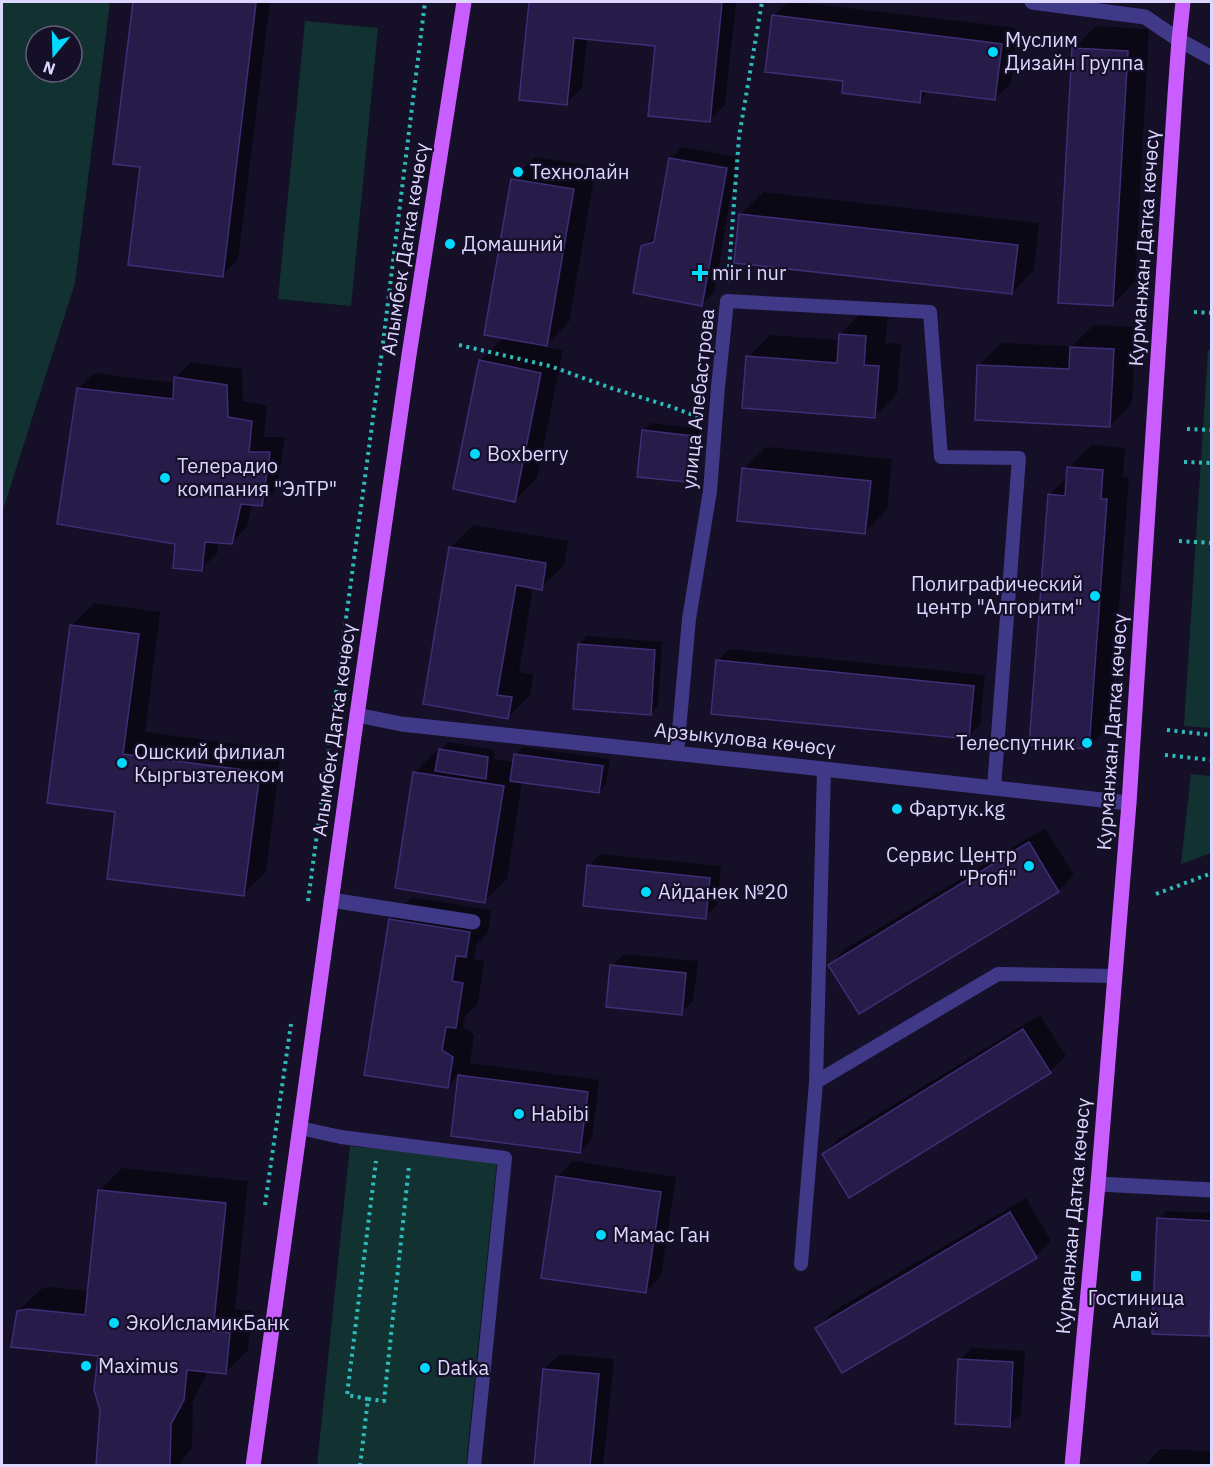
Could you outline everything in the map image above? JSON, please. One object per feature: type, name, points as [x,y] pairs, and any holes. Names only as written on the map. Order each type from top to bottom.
[{"type":"main road","name":"Алымбек Датка көчөсү","points":[[253,1466],[357,715],[409,355],[464,2]]},
{"type":"main road","name":"Курманжан Датка көчөсү","points":[[1072,1466],[1129,803],[1179,40],[1184,2]]},
{"type":"street","points":[[1032,2],[1145,17],[1179,40],[1212,58]]},
{"type":"street","name":"Арзыкулова көчөсү","points":[[357,715],[402,724],[824,768],[1129,803]]},
{"type":"street","points":[[331,900],[473,922]]},
{"type":"street","points":[[1098,1184],[1212,1190]]},
{"type":"lane","name":"улица Алебастрова","points":[[677,753],[689,619],[710,491],[727,301],[930,312],[940,457],[1019,458],[994,788]]},
{"type":"lane","points":[[801,1264],[816,1082],[824,768]]},
{"type":"lane","points":[[816,1082],[998,974],[1115,976]]},
{"type":"lane","points":[[300,1128],[341,1137],[505,1158],[474,1466]]},
{"type":"path","points":[[307,905],[382,351],[425,2]]},
{"type":"path","points":[[727,301],[739,137],[762,2]]},
{"type":"path","points":[[1194,312],[1212,313]]},
{"type":"path","points":[[459,345],[550,366],[715,424]]},
{"type":"path","points":[[1187,429],[1212,430]]},
{"type":"path","points":[[1184,462],[1212,463]]},
{"type":"path","points":[[1179,541],[1212,543]]},
{"type":"path","points":[[1167,730],[1212,735]]},
{"type":"path","points":[[1165,755],[1212,760]]},
{"type":"path","points":[[1156,894],[1212,873]]},
{"type":"path","points":[[265,1205],[291,1020]]},
{"type":"path","points":[[378,1142],[347,1395],[384,1401],[411,1146]]},
{"type":"path","points":[[360,1466],[368,1398]]},
{"type":"green space","points":[[2,2],[110,2],[75,283],[2,513]]},
{"type":"green space","points":[[305,21],[378,28],[351,306],[278,299]]},
{"type":"green space","points":[[1208,350],[1212,350],[1211,728],[1184,726]]},
{"type":"green space","points":[[1191,774],[1211,776],[1211,853],[1181,864]]},
{"type":"green space","points":[[350,1146],[497,1161],[466,1465],[317,1466]]},
{"type":"building","points":[[133,2],[256,3],[223,277],[128,265],[140,167],[113,164]]},
{"type":"building","points":[[529,2],[722,3],[710,122],[648,116],[655,46],[574,38],[567,105],[519,100]]},
{"type":"building","points":[[772,15],[1002,44],[995,100],[921,91],[920,103],[842,93],[843,81],[765,72]]},
{"type":"building","points":[[1072,48],[1128,51],[1113,306],[1058,303]]},
{"type":"building","points":[[669,158],[727,168],[702,306],[633,293],[641,246],[654,242]]},
{"type":"building","points":[[511,179],[574,189],[547,346],[484,335]]},
{"type":"building","points":[[739,214],[1018,245],[1012,294],[734,263]]},
{"type":"building","points":[[839,334],[866,336],[864,365],[879,366],[875,418],[742,408],[746,356],[837,363]]},
{"type":"building","points":[[1070,347],[1114,349],[1110,427],[975,420],[977,365],[1069,369]]},
{"type":"building","points":[[479,360],[541,373],[515,502],[453,489]]},
{"type":"building","name":"Телерадио компания \"ЭлТР\"","points":[[174,377],[227,385],[228,417],[252,421],[249,452],[270,452],[262,506],[241,504],[232,544],[205,542],[202,571],[173,568],[175,544],[57,524],[77,388],[173,399]]},
{"type":"building","points":[[642,430],[693,436],[687,482],[637,477]]},
{"type":"building","points":[[1067,467],[1103,470],[1101,499],[1107,499],[1089,749],[1029,745],[1048,494],[1065,496]]},
{"type":"building","points":[[742,468],[871,481],[865,534],[737,521]]},
{"type":"building","points":[[449,547],[546,563],[542,590],[516,585],[497,695],[512,697],[508,719],[423,704]]},
{"type":"building","name":"Ошский филиал Кыргызтелеком","points":[[70,625],[139,634],[123,754],[260,772],[244,896],[107,879],[115,812],[47,803]]},
{"type":"building","points":[[578,644],[655,650],[651,715],[573,709]]},
{"type":"building","points":[[716,660],[974,686],[969,739],[711,714]]},
{"type":"building","points":[[439,749],[488,757],[486,779],[435,771]]},
{"type":"building","points":[[514,754],[603,766],[599,793],[510,781]]},
{"type":"building","points":[[413,772],[504,786],[485,903],[395,888]]},
{"type":"building","points":[[1029,842],[1059,892],[859,1014],[828,965]]},
{"type":"building","name":"Айданек №20","points":[[587,865],[710,878],[706,919],[583,906]]},
{"type":"building","points":[[389,919],[470,932],[466,957],[456,956],[452,981],[463,983],[456,1028],[446,1027],[442,1050],[453,1057],[448,1088],[364,1075]]},
{"type":"building","points":[[610,965],[686,973],[682,1015],[606,1007]]},
{"type":"building","points":[[1023,1029],[1051,1073],[849,1198],[822,1154]]},
{"type":"building","name":"Habibi","points":[[458,1075],[588,1092],[580,1153],[451,1136]]},
{"type":"building","name":"Мамас Ган","points":[[556,1176],[661,1192],[646,1293],[541,1278]]},
{"type":"building","name":"ЭкоИсламикБанк","points":[[98,1190],[226,1203],[213,1331],[230,1333],[226,1374],[187,1370],[184,1400],[171,1424],[170,1466],[96,1466],[100,1410],[94,1390],[98,1356],[11,1347],[17,1311],[28,1309],[85,1315]]},
{"type":"building","points":[[1010,1212],[1037,1258],[842,1373],[815,1328]]},
{"type":"building","points":[[1157,1218],[1212,1221],[1209,1336],[1152,1334]]},
{"type":"building","points":[[958,1359],[1013,1362],[1010,1427],[955,1424]]},
{"type":"building","points":[[543,1369],[599,1374],[590,1466],[534,1466]]},
{"type":"place","name":"Муслим Дизайн Группа","points":[[993,52]]},
{"type":"place","name":"Технолайн","points":[[518,172]]},
{"type":"place","name":"Домашний","points":[[450,244]]},
{"type":"place","name":"mir i nur","points":[[700,273]]},
{"type":"place","name":"Boxberry","points":[[475,454]]},
{"type":"place","name":"Телерадио компания \"ЭлТР\"","points":[[165,478]]},
{"type":"place","name":"Полиграфический центр \"Алгоритм\"","points":[[1095,596]]},
{"type":"place","name":"Телеспутник","points":[[1087,743]]},
{"type":"place","name":"Ошский филиал Кыргызтелеком","points":[[122,763]]},
{"type":"place","name":"Фартук.kg","points":[[897,809]]},
{"type":"place","name":"Сервис Центр \"Profi\"","points":[[1029,866]]},
{"type":"place","name":"Айданек №20","points":[[646,892]]},
{"type":"place","name":"Habibi","points":[[519,1114]]},
{"type":"place","name":"Мамас Ган","points":[[601,1235]]},
{"type":"place","name":"Гостиница Алай","points":[[1136,1276]]},
{"type":"place","name":"ЭкоИсламикБанк","points":[[114,1323]]},
{"type":"place","name":"Maximus","points":[[86,1366]]},
{"type":"place","name":"Datka","points":[[425,1368]]}]
